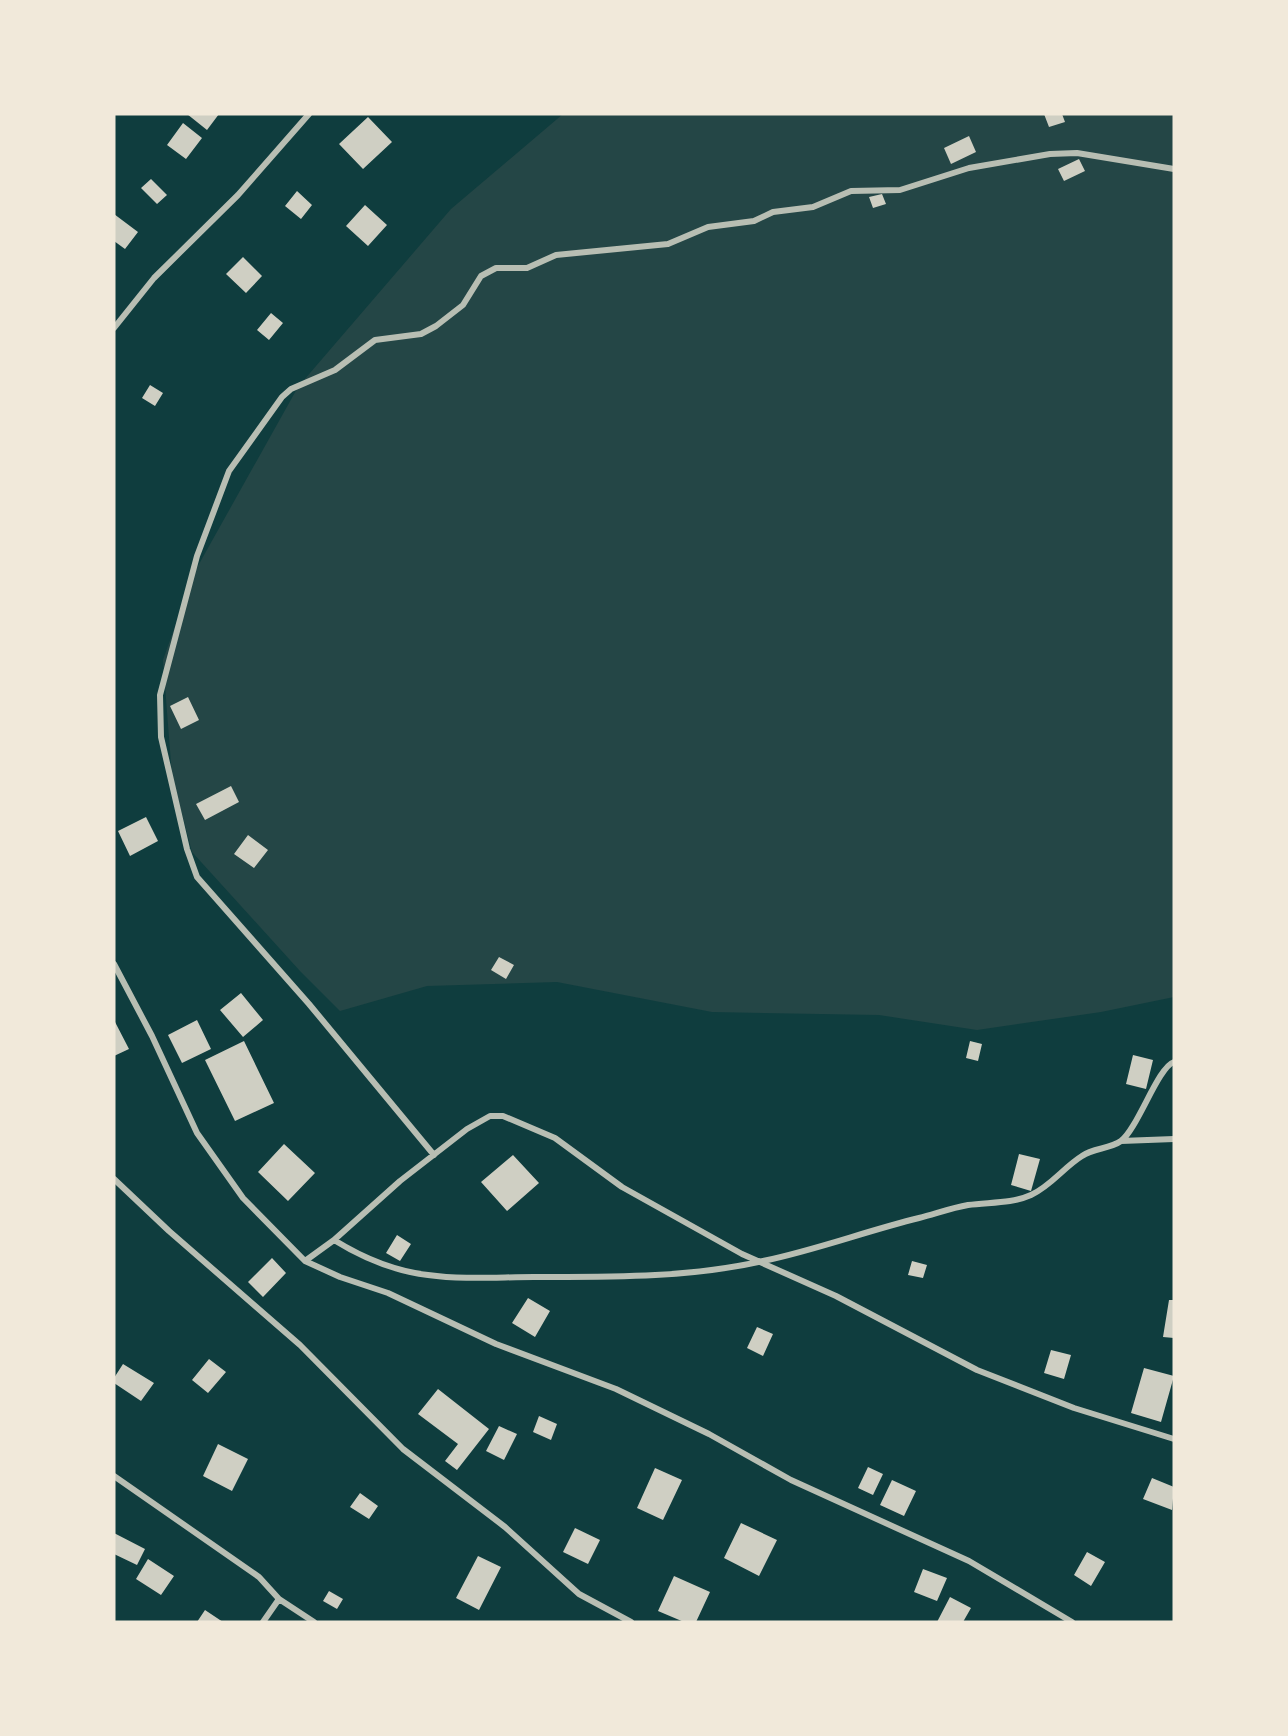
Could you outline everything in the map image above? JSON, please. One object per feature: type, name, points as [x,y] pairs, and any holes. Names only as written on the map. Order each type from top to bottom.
[{"type":"street","points":[[114,328],[154,278],[238,195],[309,114]]},
{"type":"street","points":[[434,1155],[309,1004],[193,871],[161,737],[160,695],[197,556],[229,471],[247,444],[291,389],[335,370],[375,340],[421,334],[436,326],[463,305],[481,276],[496,268],[527,268],[556,255],[668,244],[708,227],[754,221],[773,212],[813,207],[851,191],[900,190],[969,168],[1050,154],[1077,153],[1174,169]]},
{"type":"street","points":[[114,964],[152,1036],[197,1133],[243,1198],[305,1261],[340,1277],[388,1293],[496,1344],[616,1389],[709,1434],[791,1480],[969,1561],[1072,1622]]},
{"type":"street","points":[[1121,1141],[1150,1097],[1168,1064],[1174,1062]]},
{"type":"street","points":[[305,1261],[334,1240],[400,1181],[467,1129],[490,1116],[513,1119],[555,1138],[622,1187],[742,1254],[836,1296],[977,1370],[1074,1408],[1174,1439]]},
{"type":"street","points":[[334,1240],[356,1254],[387,1266],[427,1275],[594,1277],[686,1272],[761,1262],[968,1205],[1018,1200],[1032,1195],[1051,1182],[1083,1155],[1121,1141],[1174,1139]]},
{"type":"street","points":[[114,1179],[168,1231],[300,1344],[403,1449],[505,1527],[579,1594],[631,1622]]},
{"type":"street","points":[[114,1476],[259,1577],[279,1599],[314,1622]]},
{"type":"street","points":[[263,1622],[279,1599]]},
{"type":"shaded area","points":[[563,114],[1174,114],[1174,997],[1101,1012],[977,1030],[879,1015],[712,1012],[557,982],[427,986],[340,1011],[300,971],[192,852],[172,776],[163,660],[194,573],[298,387],[451,209]]},
{"type":"building","points":[[187,114],[219,114],[207,130]]},
{"type":"building","points":[[1044,114],[1062,114],[1065,122],[1049,127]]},
{"type":"building","points":[[368,117],[392,142],[363,169],[339,144]]},
{"type":"building","points":[[183,123],[202,138],[186,159],[167,145]]},
{"type":"building","points":[[969,136],[976,152],[951,164],[944,148]]},
{"type":"building","points":[[1079,159],[1085,171],[1064,181],[1058,169]]},
{"type":"building","points":[[151,179],[167,195],[157,204],[141,188]]},
{"type":"building","points":[[297,191],[312,205],[301,219],[285,206]]},
{"type":"building","points":[[882,194],[886,204],[873,208],[869,197]]},
{"type":"building","points":[[365,205],[387,225],[368,246],[346,226]]},
{"type":"building","points":[[114,214],[138,232],[125,249],[114,241]]},
{"type":"building","points":[[243,257],[262,276],[246,293],[226,274]]},
{"type":"building","points":[[271,313],[283,323],[269,340],[257,330]]},
{"type":"building","points":[[150,385],[163,393],[155,406],[142,398]]},
{"type":"building","points":[[188,697],[199,720],[181,729],[170,706]]},
{"type":"building","points":[[231,786],[239,802],[205,820],[196,804]]},
{"type":"building","points":[[146,817],[158,841],[130,856],[118,831]]},
{"type":"building","points":[[248,835],[268,850],[254,868],[234,854]]},
{"type":"building","points":[[499,957],[514,965],[506,979],[491,970]]},
{"type":"building","points":[[241,993],[263,1020],[243,1037],[220,1010]]},
{"type":"building","points":[[114,1020],[129,1049],[114,1056]]},
{"type":"building","points":[[197,1020],[211,1049],[182,1063],[168,1035]]},
{"type":"building","points":[[244,1041],[274,1103],[235,1121],[205,1060]]},
{"type":"building","points":[[970,1041],[982,1044],[978,1061],[966,1058]]},
{"type":"building","points":[[1133,1055],[1153,1060],[1146,1089],[1126,1084]]},
{"type":"building","points":[[284,1144],[315,1173],[288,1201],[258,1172]]},
{"type":"building","points":[[1019,1154],[1040,1159],[1031,1191],[1011,1185]]},
{"type":"building","points":[[513,1155],[539,1183],[507,1211],[481,1182]]},
{"type":"building","points":[[397,1235],[411,1244],[400,1261],[386,1253]]},
{"type":"building","points":[[272,1258],[286,1273],[263,1297],[248,1282]]},
{"type":"building","points":[[912,1261],[927,1265],[923,1278],[908,1275]]},
{"type":"building","points":[[528,1298],[550,1311],[535,1337],[512,1323]]},
{"type":"building","points":[[1169,1300],[1174,1300],[1174,1338],[1163,1337]]},
{"type":"building","points":[[757,1327],[773,1334],[763,1356],[747,1348]]},
{"type":"building","points":[[1051,1350],[1071,1355],[1064,1379],[1044,1373]]},
{"type":"building","points":[[209,1359],[226,1372],[208,1393],[192,1380]]},
{"type":"building","points":[[123,1364],[154,1383],[141,1401],[114,1383],[114,1378]]},
{"type":"building","points":[[1144,1368],[1174,1376],[1161,1422],[1131,1413]]},
{"type":"building","points":[[438,1389],[489,1429],[457,1470],[445,1461],[458,1444],[418,1414]]},
{"type":"building","points":[[539,1416],[557,1424],[551,1440],[533,1432]]},
{"type":"building","points":[[499,1426],[517,1434],[504,1460],[486,1451]]},
{"type":"building","points":[[218,1444],[248,1459],[232,1491],[203,1476]]},
{"type":"building","points":[[868,1467],[883,1474],[873,1495],[858,1488]]},
{"type":"building","points":[[655,1468],[682,1480],[663,1520],[637,1508]]},
{"type":"building","points":[[1152,1478],[1174,1487],[1172,1510],[1143,1499]]},
{"type":"building","points":[[892,1480],[916,1491],[904,1516],[880,1505]]},
{"type":"building","points":[[360,1493],[378,1506],[369,1519],[350,1507]]},
{"type":"building","points":[[741,1523],[777,1540],[759,1576],[724,1558]]},
{"type":"building","points":[[575,1528],[600,1540],[588,1564],[563,1552]]},
{"type":"building","points":[[114,1533],[145,1549],[137,1565],[114,1554]]},
{"type":"building","points":[[1087,1552],[1105,1562],[1091,1586],[1074,1575]]},
{"type":"building","points":[[478,1556],[501,1567],[479,1610],[456,1598]]},
{"type":"building","points":[[148,1559],[174,1576],[161,1595],[136,1579]]},
{"type":"building","points":[[923,1569],[947,1578],[937,1601],[914,1592]]},
{"type":"building","points":[[674,1576],[710,1592],[696,1622],[684,1622],[658,1611]]},
{"type":"building","points":[[329,1591],[343,1599],[337,1609],[323,1601]]},
{"type":"building","points":[[950,1597],[971,1608],[963,1622],[937,1622]]},
{"type":"building","points":[[205,1610],[223,1622],[197,1622]]}]
